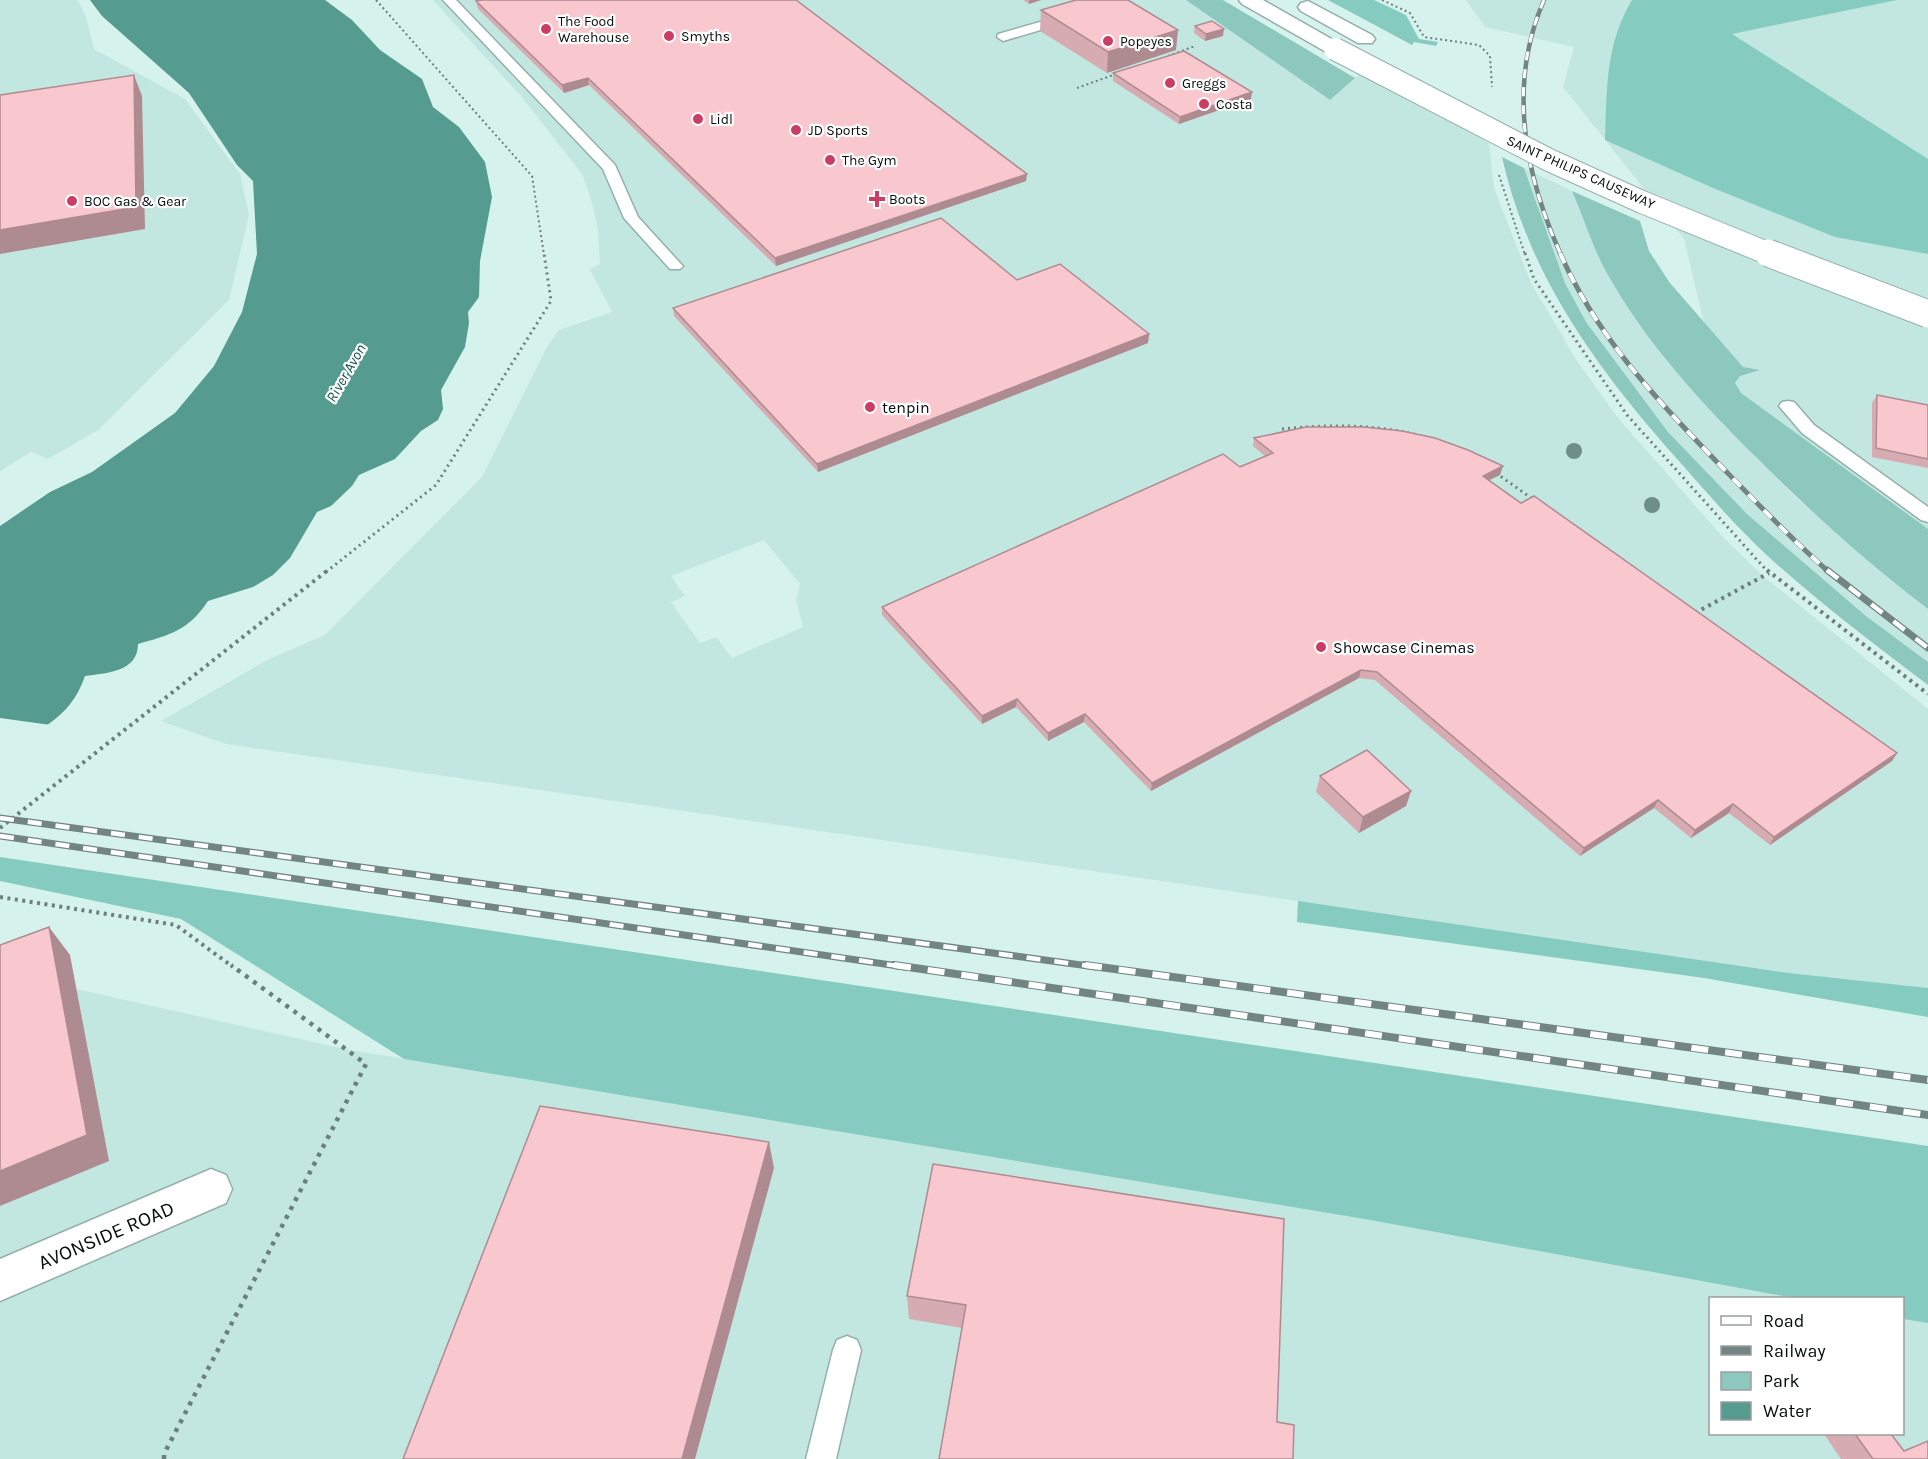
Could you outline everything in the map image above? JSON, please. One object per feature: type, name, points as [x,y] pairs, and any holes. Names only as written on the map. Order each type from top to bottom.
[{"type":"main road","name":"SAINT PHILIPS CAUSEWAY","points":[[1249,0],[1432,101],[1550,160],[1696,223],[1928,314]]},
{"type":"main road","name":"SAINT PHILIPS CAUSEWAY","points":[[1296,0],[1384,50],[1570,148],[1613,165]]},
{"type":"main road","points":[[1826,252],[1928,291]]},
{"type":"main road","name":"AVONSIDE ROAD","points":[[0,1280],[212,1189]]},
{"type":"lane","points":[[449,0],[610,168],[631,218],[675,266]]},
{"type":"lane","points":[[1003,38],[1101,8],[1104,0]]},
{"type":"lane","points":[[1788,406],[1808,429],[1928,516]]},
{"type":"lane","points":[[821,1459],[847,1350]]},
{"type":"path","points":[[0,828],[436,485],[551,302],[532,176],[376,0]]},
{"type":"path","points":[[1382,0],[1410,13],[1424,37],[1479,45],[1490,56],[1492,89]]},
{"type":"path","points":[[1163,58],[1196,46]]},
{"type":"path","points":[[1077,88],[1120,73]]},
{"type":"path","points":[[1498,166],[1502,189],[1534,279],[1627,415],[1769,573],[1928,694]]},
{"type":"path","points":[[1282,429],[1320,424],[1366,426],[1413,432],[1432,439]]},
{"type":"path","points":[[1490,469],[1539,503]]},
{"type":"path","points":[[1695,613],[1769,573]]},
{"type":"path","points":[[0,897],[176,925],[366,1064],[164,1454],[164,1459]]},
{"type":"shaded area","points":[[0,0],[78,0],[86,17],[94,49],[185,99],[240,174],[249,215],[229,300],[98,430],[48,459],[31,452],[0,471]]},
{"type":"shaded area","points":[[433,0],[1186,0],[1330,100],[1362,72],[1489,143],[1494,188],[1531,283],[1577,361],[1618,418],[1721,535],[1763,576],[1928,709],[1928,988],[1789,973],[226,744],[161,721],[269,659],[325,635],[482,477],[547,347],[559,330],[612,312],[590,269],[600,264],[598,229],[582,174],[521,96]],"holes":[[[764,540],[800,584],[796,600],[803,627],[732,658],[716,637],[700,643],[671,602],[685,596],[671,576]]]},
{"type":"shaded area","points":[[1328,0],[1374,0],[1406,15],[1419,39],[1438,42],[1436,46],[1414,42],[1412,45]]},
{"type":"shaded area","points":[[1466,0],[1928,0],[1928,542],[1718,383],[1684,239],[1563,87],[1574,47],[1485,27]]},
{"type":"shaded area","points":[[1632,0],[1897,0],[1732,34],[1928,159],[1928,254],[1835,237],[1713,188],[1605,140],[1607,86],[1612,51],[1623,17]]},
{"type":"shaded area","points":[[1524,168],[1572,191],[1607,273],[1636,319],[1669,364],[1722,423],[1799,500],[1891,581],[1928,609],[1928,662],[1866,616],[1747,514],[1668,432],[1586,322],[1565,283]]},
{"type":"shaded area","points":[[0,857],[1928,1146],[1928,1323],[1904,1319],[1904,1297],[1789,1297],[1370,1220],[404,1059],[181,919],[0,881]]},
{"type":"shaded area","points":[[1298,901],[1789,973],[1928,988],[1928,1017],[1704,978],[1297,922]]},
{"type":"shaded area","points":[[0,972],[345,1049],[1370,1220],[1789,1297],[1709,1297],[1709,1435],[1904,1435],[1904,1319],[1928,1323],[1928,1459],[0,1459]]},
{"type":"green space","points":[[1186,0],[1223,0],[1355,78],[1330,100]]},
{"type":"green space","points":[[1502,157],[1524,168],[1565,283],[1586,322],[1668,432],[1747,514],[1866,616],[1928,662],[1928,685],[1829,608],[1759,548],[1701,486],[1621,392],[1570,320],[1548,282],[1514,201]]},
{"type":"green space","points":[[1572,191],[1640,221],[1649,251],[1670,283],[1743,367],[1760,370],[1740,376],[1735,383],[1741,393],[1928,529],[1928,609],[1861,555],[1798,498],[1716,416],[1676,372],[1640,325],[1608,275]]},
{"type":"water","name":"River Avon","points":[[90,0],[325,0],[352,20],[380,50],[422,79],[433,107],[459,127],[485,162],[492,197],[480,261],[479,297],[468,312],[469,323],[465,347],[441,390],[443,409],[438,420],[421,431],[395,459],[359,475],[352,486],[331,506],[317,512],[290,558],[273,575],[253,587],[208,601],[194,619],[178,630],[138,644],[137,653],[127,666],[111,672],[85,676],[79,691],[62,714],[40,730],[0,752],[0,526],[50,492],[92,472],[175,413],[214,366],[242,312],[257,254],[253,181],[237,165],[189,93],[102,16]]},
{"type":"pier","points":[[0,718],[51,725],[0,755]]},
{"type":"building","points":[[796,0],[1027,174],[775,258],[588,78],[562,85],[476,1]]},
{"type":"building","points":[[1076,0],[1128,0],[1178,30],[1108,52],[1041,10]]},
{"type":"building","points":[[1212,21],[1224,29],[1206,34],[1195,26]]},
{"type":"building","points":[[1184,51],[1252,92],[1180,117],[1113,73]]},
{"type":"building","name":"BOC Gas & Gear","points":[[134,75],[136,207],[0,230],[0,95]]},
{"type":"building","name":"tenpin","points":[[941,218],[1017,280],[1060,264],[1149,334],[817,464],[673,308]]},
{"type":"building","points":[[1877,395],[1928,405],[1928,459],[1876,448]]},
{"type":"building","name":"Showcase Cinemas","points":[[1306,427],[1364,427],[1402,431],[1435,438],[1503,466],[1483,476],[1521,503],[1534,496],[1897,753],[1774,837],[1733,804],[1695,830],[1658,800],[1584,848],[1377,672],[1361,670],[1152,783],[1085,714],[1048,733],[1017,699],[982,716],[882,607],[1223,454],[1240,467],[1273,453],[1254,438]]},
{"type":"building","points":[[1367,750],[1411,791],[1363,817],[1320,776]]},
{"type":"building","points":[[49,927],[87,1135],[0,1171],[0,945]]},
{"type":"building","points":[[540,1106],[769,1142],[682,1459],[403,1459]]},
{"type":"building","points":[[933,1164],[1284,1219],[1277,1422],[1294,1425],[1293,1459],[939,1459],[966,1305],[907,1296]]},
{"type":"building","points":[[1856,1435],[1892,1435],[1904,1451],[1928,1441],[1928,1459],[1873,1459]]},
{"type":"railway","points":[[1544,0],[1533,32],[1526,64],[1523,96],[1525,129],[1538,193],[1561,255]]},
{"type":"railway","points":[[1560,253],[1591,311],[1628,364],[1692,436],[1829,572]]},
{"type":"railway","points":[[1827,570],[1928,648]]},
{"type":"railway","points":[[0,818],[1096,967]]},
{"type":"railway","points":[[0,836],[905,967]]},
{"type":"railway","points":[[894,965],[1928,1115]]},
{"type":"railway","points":[[1085,965],[1928,1080]]},
{"type":"place","name":"The Food Warehouse","points":[[546,29]]},
{"type":"place","name":"Smyths","points":[[669,36]]},
{"type":"place","name":"Popeyes","points":[[1108,41]]},
{"type":"place","name":"Greggs","points":[[1170,83]]},
{"type":"place","name":"Costa","points":[[1204,104]]},
{"type":"place","name":"Lidl","points":[[698,119]]},
{"type":"place","name":"JD Sports","points":[[796,130]]},
{"type":"place","name":"The Gym","points":[[830,160]]},
{"type":"place","name":"Boots","points":[[877,199]]},
{"type":"place","name":"BOC Gas & Gear","points":[[72,201]]},
{"type":"place","name":"tenpin","points":[[870,407]]},
{"type":"place","name":"Showcase Cinemas","points":[[1321,647]]}]
